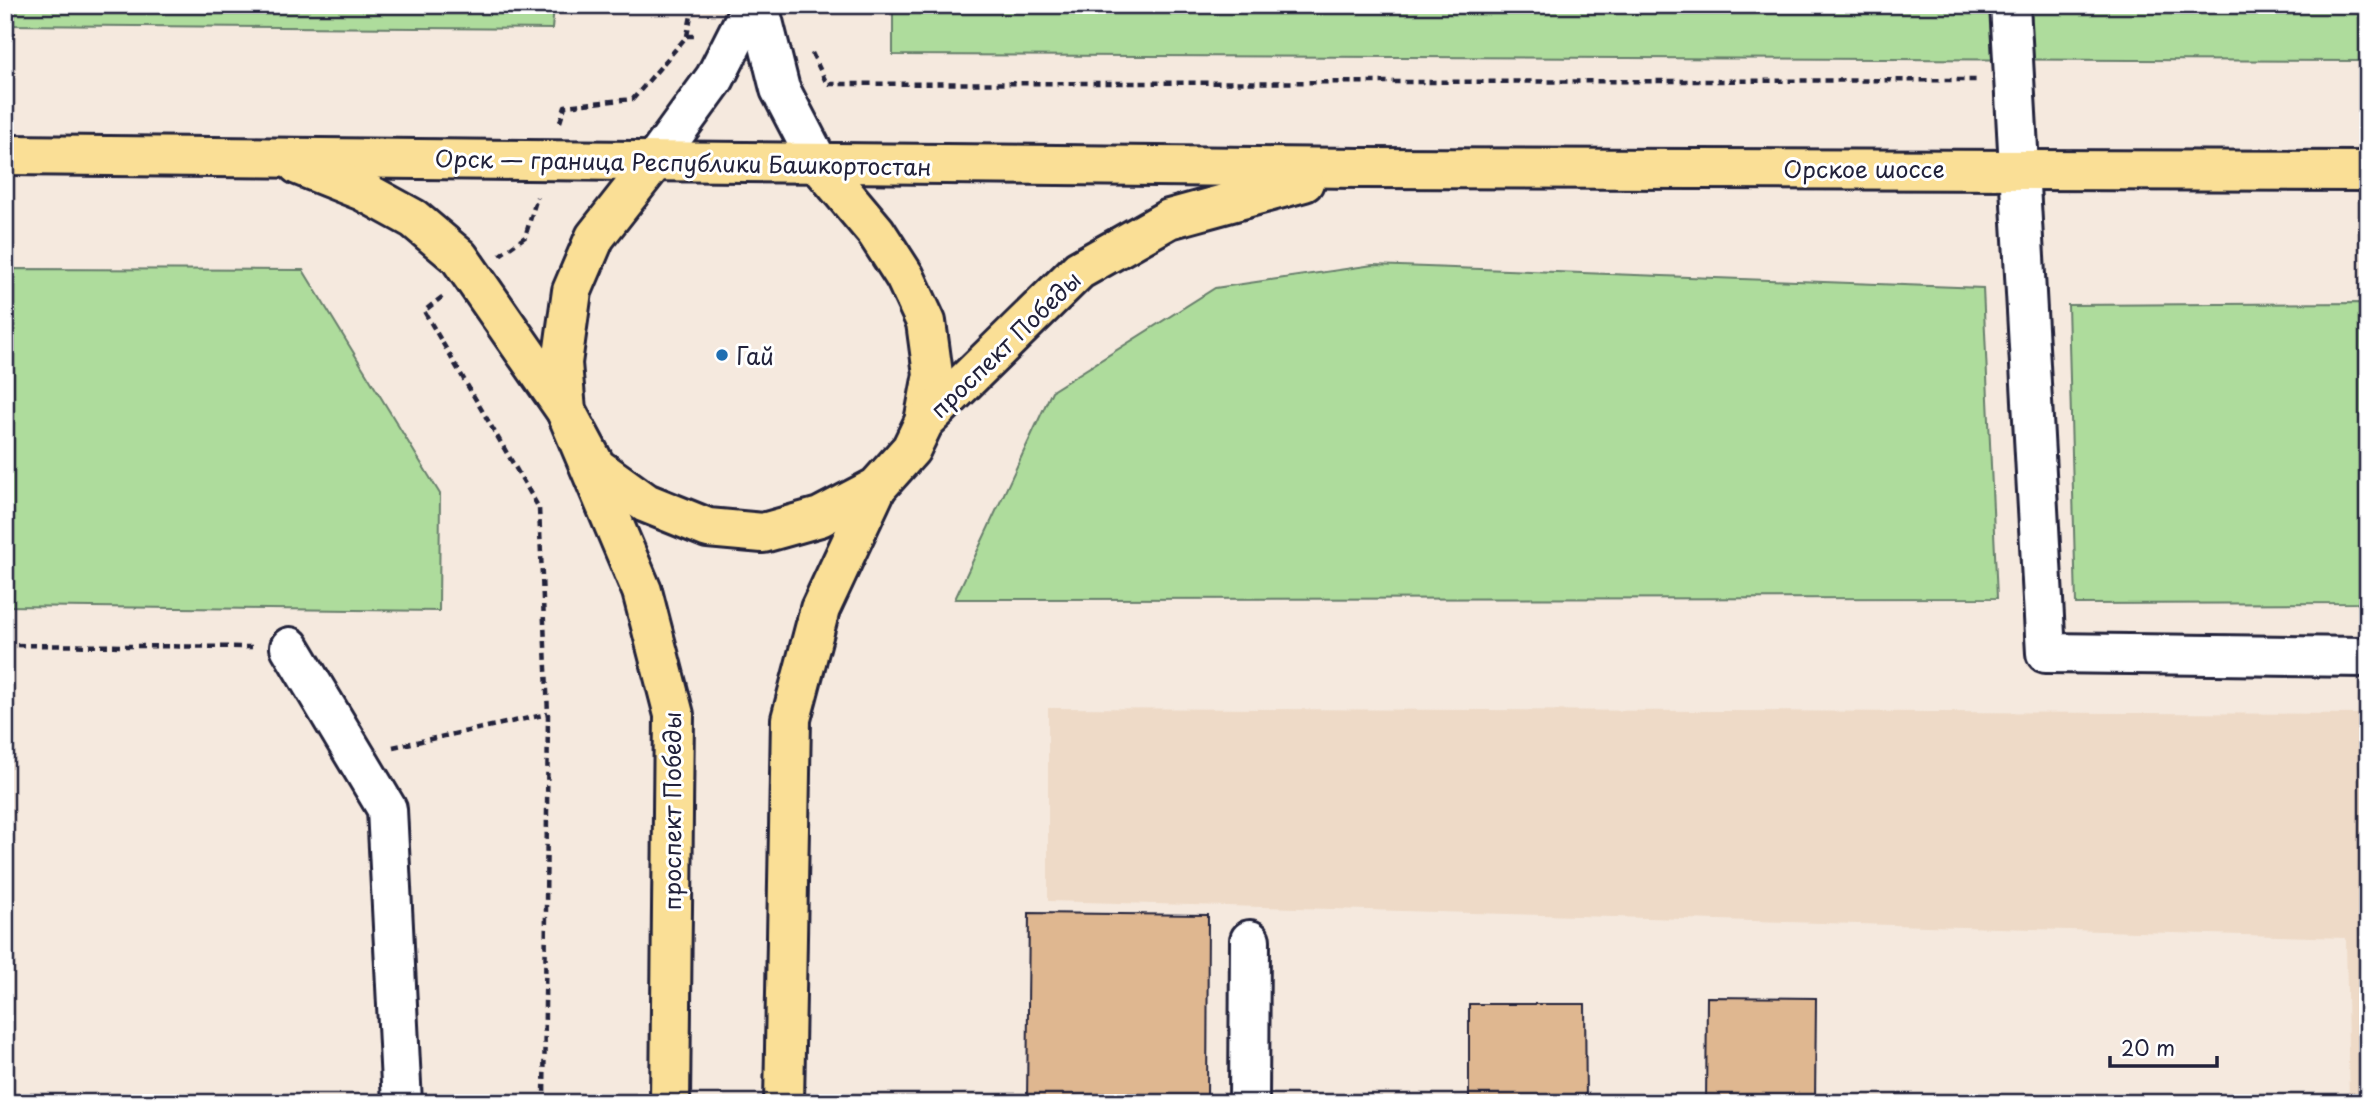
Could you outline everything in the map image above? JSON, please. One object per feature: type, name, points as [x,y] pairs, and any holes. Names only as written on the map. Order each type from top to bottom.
[{"type":"main road","name":"Орск — граница Республики Башкортостан","points":[[5,155],[1361,168]]},
{"type":"main road","points":[[280,157],[363,191],[414,219],[459,257],[566,411],[596,467],[646,503],[708,528],[763,533],[820,517],[877,487]]},
{"type":"main road","points":[[566,411],[562,363],[572,291],[595,237],[654,162]]},
{"type":"main road","points":[[785,1103],[791,719],[820,609],[877,487],[911,449],[925,422],[933,374],[926,322],[905,277],[876,232],[819,164]]},
{"type":"main road","name":"Орское шоссе","points":[[1361,168],[2368,170]]},
{"type":"main road","name":"проспект Победы","points":[[925,422],[1079,270],[1168,219],[1361,168]]},
{"type":"main road","name":"проспект Победы","points":[[566,411],[642,591],[674,715],[670,1103]]},
{"type":"street","points":[[2010,5],[2046,653],[2368,657]]},
{"type":"street","points":[[654,162],[753,20]]},
{"type":"street","points":[[753,20],[780,89],[819,164]]},
{"type":"street","points":[[290,647],[387,809],[402,1103]]},
{"type":"street","points":[[1249,1103],[1250,940]]},
{"type":"path","points":[[544,1103],[548,715],[539,508],[424,311],[525,237],[565,106],[633,99],[688,36],[693,5]]},
{"type":"path","points":[[688,36],[753,20],[802,33],[827,84],[2014,80]]},
{"type":"path","points":[[5,645],[290,647]]},
{"type":"path","points":[[355,755],[548,715]]},
{"type":"shaded area","points":[[1048,708],[2368,714],[2368,1103],[2349,1103],[2346,938],[1048,901]]},
{"type":"green space","points":[[5,5],[554,5],[552,29],[5,25]]},
{"type":"green space","points":[[893,5],[2368,5],[2368,61],[893,55]]},
{"type":"green space","points":[[1373,265],[1983,288],[1997,598],[955,599],[1052,391],[1215,288]]},
{"type":"green space","points":[[5,269],[303,270],[440,494],[439,611],[5,606]]},
{"type":"green space","points":[[2368,303],[2368,603],[2076,604],[2068,305]]},
{"type":"building","points":[[1029,913],[1208,915],[1207,1103],[1027,1103]]},
{"type":"building","points":[[1707,997],[1816,998],[1815,1103],[1706,1103]]},
{"type":"building","points":[[1469,1004],[1585,1004],[1586,1103],[1469,1103]]},
{"type":"place","name":"Гай","points":[[722,355]]}]
